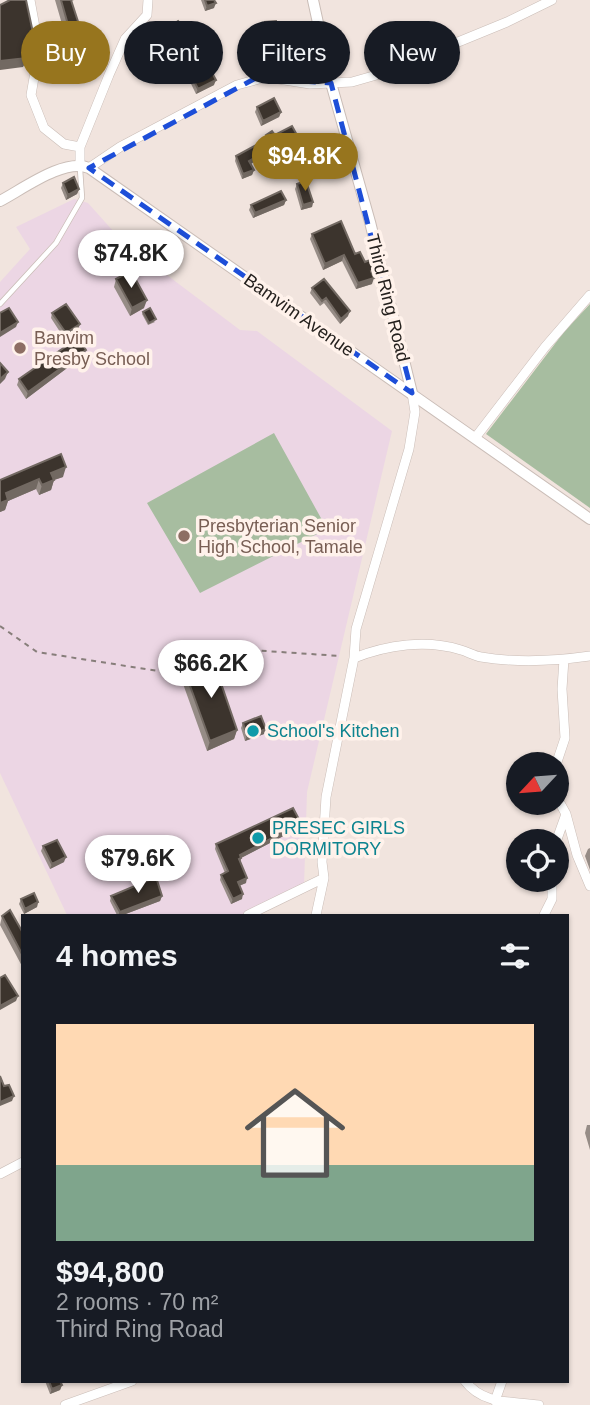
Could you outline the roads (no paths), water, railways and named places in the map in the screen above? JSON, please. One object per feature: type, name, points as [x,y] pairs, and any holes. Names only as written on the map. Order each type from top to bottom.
[{"type":"street","points":[[30,0],[39,49],[31,95],[44,128],[64,144],[80,147]]},
{"type":"street","points":[[84,166],[80,147],[125,39],[147,15],[148,0]]},
{"type":"street","name":"Third Ring Road","points":[[313,0],[318,21]]},
{"type":"street","points":[[350,82],[395,69],[552,0]]},
{"type":"street","points":[[0,201],[65,167],[84,166],[240,84]]},
{"type":"street","name":"Third Ring Road","points":[[331,84],[367,210],[412,393]]},
{"type":"street","name":"Bamvim Avenue","points":[[84,166],[590,519]]},
{"type":"street","points":[[475,438],[545,347],[590,295]]},
{"type":"street","points":[[316,914],[324,878],[322,862],[326,797],[354,658],[356,629],[410,449],[415,412],[412,393]]},
{"type":"street","points":[[354,658],[378,649],[426,645],[461,650],[480,657],[541,660],[590,656]]},
{"type":"street","points":[[560,752],[565,738],[562,696],[564,659]]},
{"type":"street","points":[[567,816],[577,855],[590,886]]},
{"type":"street","points":[[250,914],[324,878]]},
{"type":"street","points":[[544,914],[552,899],[552,892]]},
{"type":"street","points":[[0,1174],[21,1163]]},
{"type":"street","points":[[65,1405],[120,1383]]},
{"type":"street","points":[[467,1383],[475,1393],[495,1401],[539,1405]]},
{"type":"street","points":[[495,1401],[501,1383]]},
{"type":"lane","points":[[0,304],[56,243],[82,198],[84,166]]},
{"type":"place","name":"Banvim Presby School","points":[[20,348]]},
{"type":"place","name":"Presbyterian Senior High School, Tamale","points":[[184,536]]},
{"type":"place","name":"School's Kitchen","points":[[253,731]]},
{"type":"place","name":"PRESEC GIRLS DORMITORY","points":[[258,838]]}]
